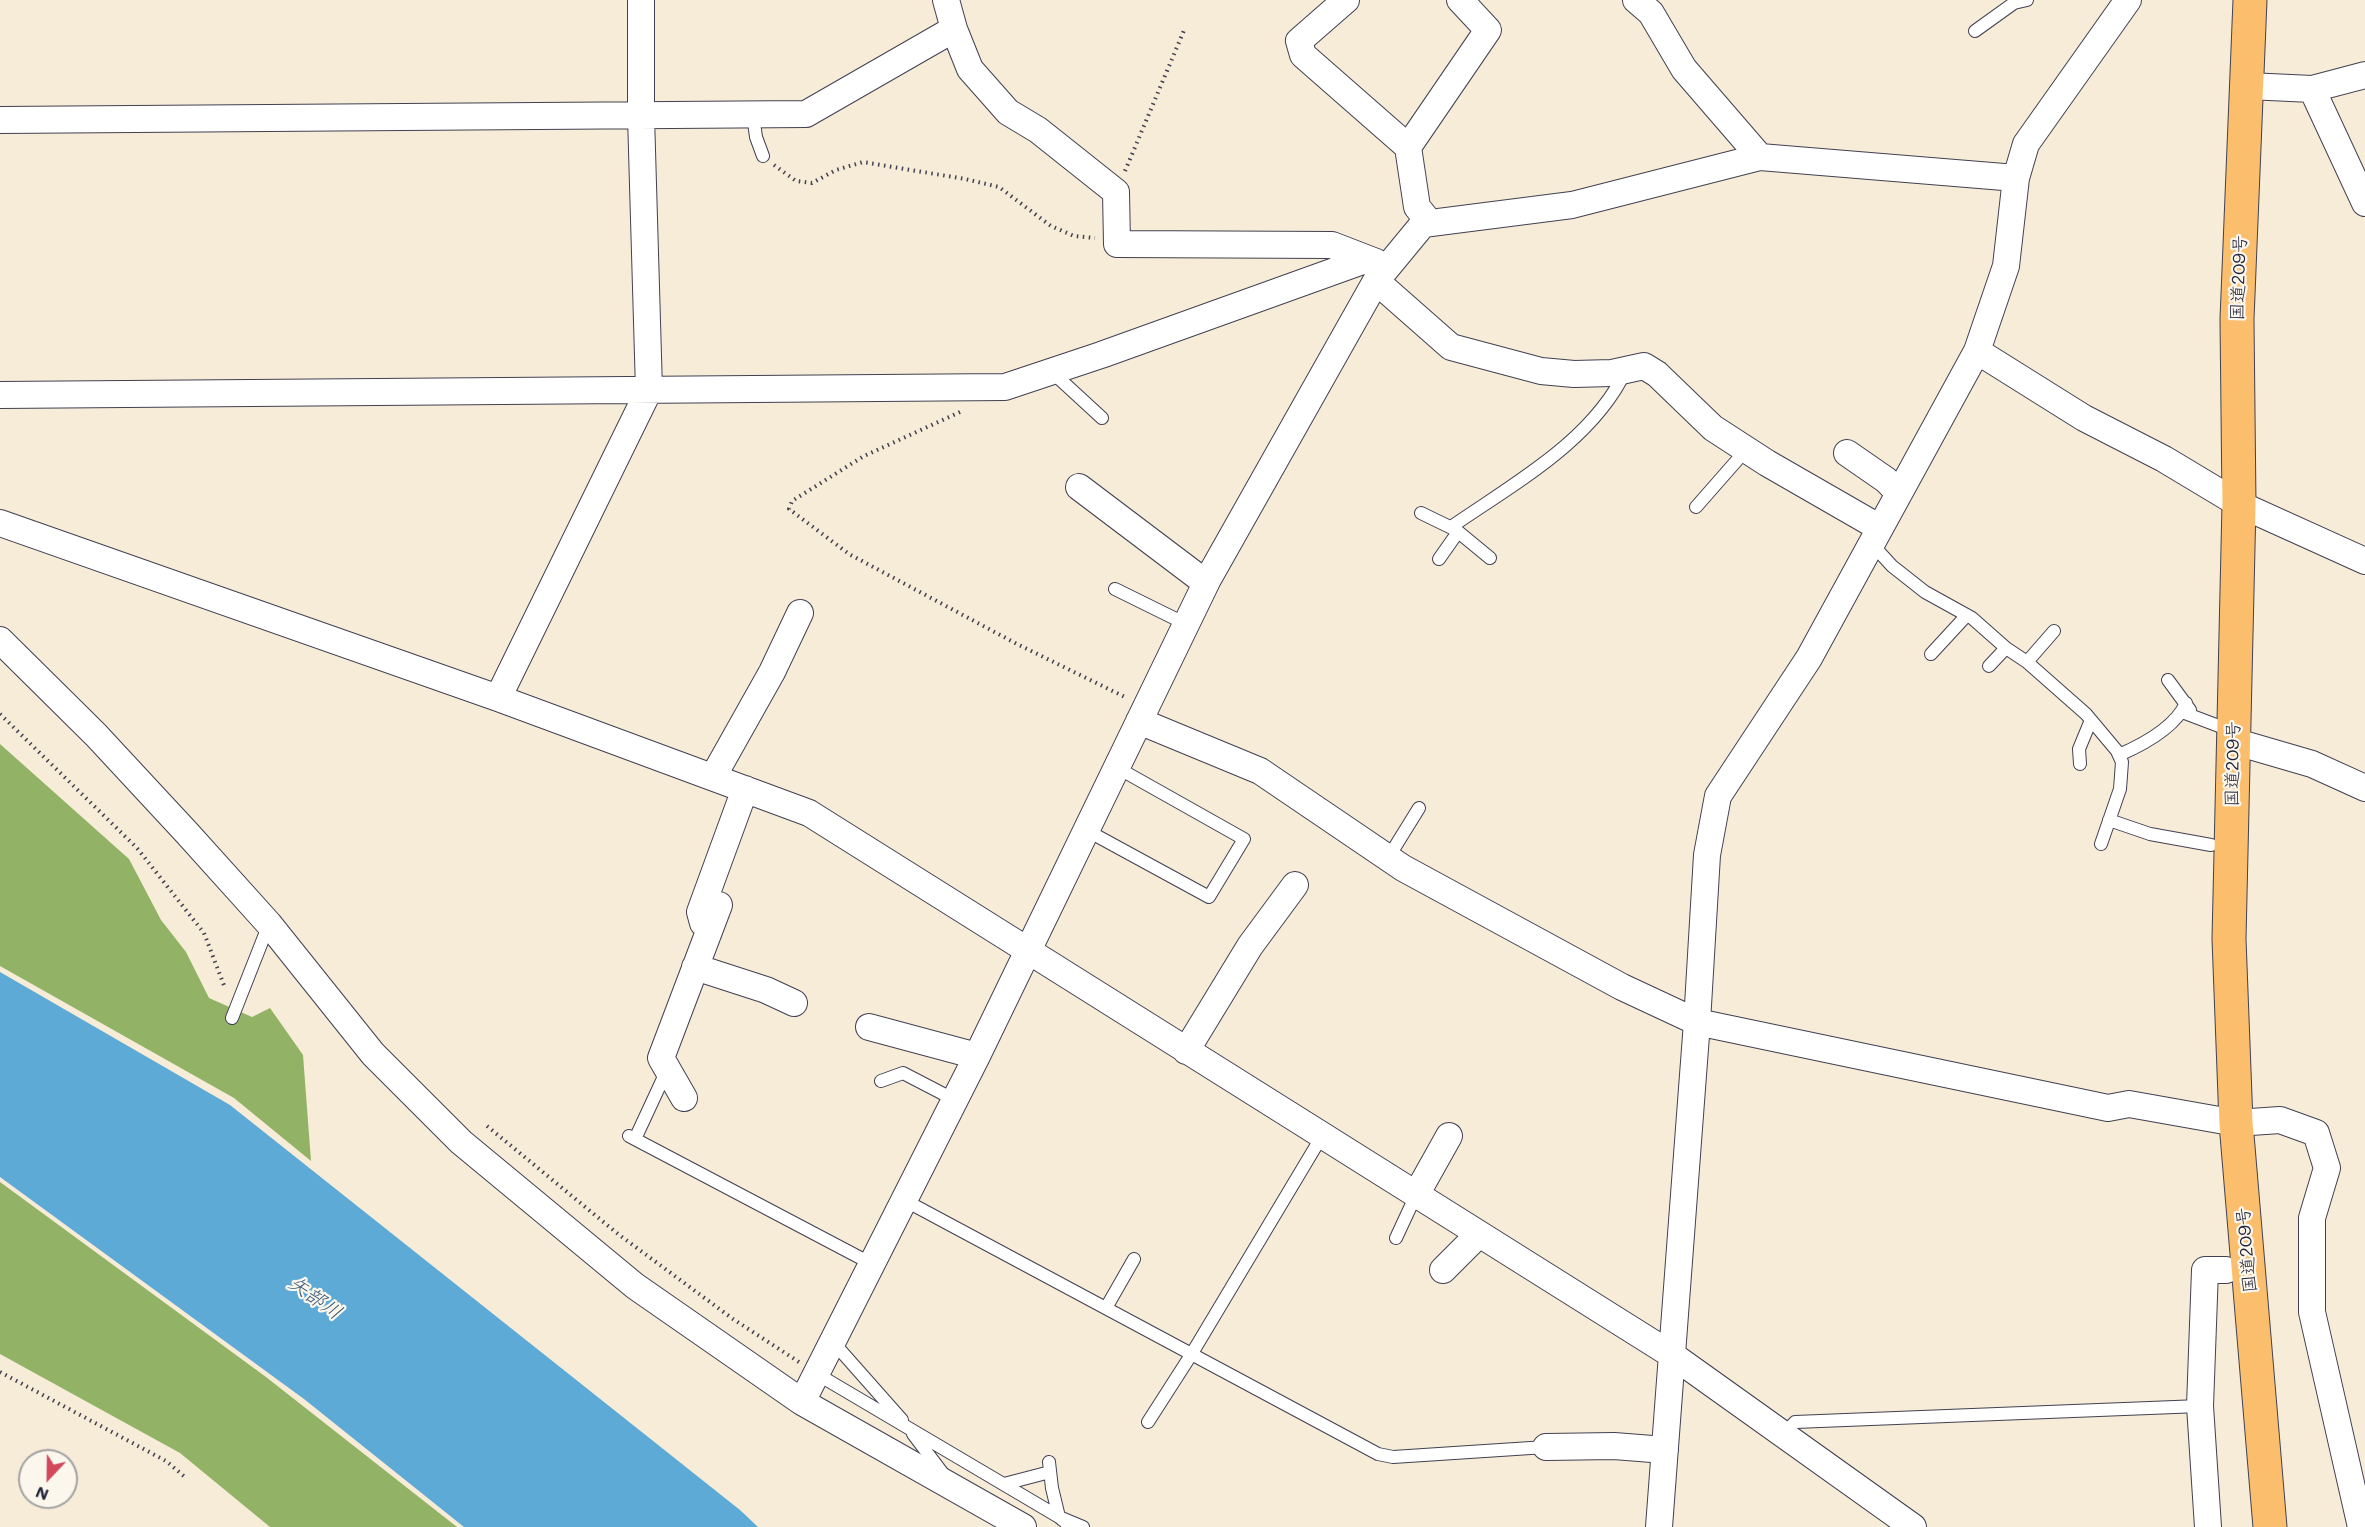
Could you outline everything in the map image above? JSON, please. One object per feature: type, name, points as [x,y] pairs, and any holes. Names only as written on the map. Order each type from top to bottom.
[{"type":"highway","name":"国道209号","points":[[2250,0],[2237,319],[2239,504],[2229,939],[2236,1124],[2270,1527]]},
{"type":"street","points":[[498,698],[649,390],[641,0]]},
{"type":"street","points":[[946,0],[954,29],[970,69],[1008,112],[1038,130],[1116,192],[1117,244],[1332,245],[1377,269],[1451,347],[1541,371],[1574,374],[1612,373],[1644,366],[1713,429],[1876,536]]},
{"type":"street","points":[[1346,0],[1299,40],[1303,55],[1408,147],[1418,207],[1430,223]]},
{"type":"street","points":[[1408,147],[1488,30],[1460,0]]},
{"type":"street","points":[[1636,0],[1651,13],[1684,69],[1760,157]]},
{"type":"street","points":[[1659,1527],[1697,1023],[1707,855],[1718,796],[1809,658],[1977,351],[2007,266],[2016,178],[2026,144],[2128,0]]},
{"type":"street","points":[[0,120],[806,114],[954,29]]},
{"type":"street","points":[[2248,86],[2312,89],[2365,75]]},
{"type":"street","points":[[2312,89],[2365,203]]},
{"type":"street","points":[[802,1402],[955,1101],[1206,583],[1377,269],[1423,224],[1572,205],[1760,157],[2016,178]]},
{"type":"street","points":[[0,395],[1005,387],[1377,269]]},
{"type":"street","points":[[1977,351],[2084,418],[2164,459],[2239,504],[2365,561]]},
{"type":"street","points":[[1847,453],[1886,480],[1899,493]]},
{"type":"street","points":[[1079,487],[1206,583]]},
{"type":"street","points":[[0,523],[498,698],[809,813],[1672,1355],[1913,1527]]},
{"type":"street","points":[[713,777],[772,672],[800,613]]},
{"type":"street","points":[[0,640],[96,735],[269,924],[373,1054],[461,1142],[635,1286],[802,1402],[1023,1527]]},
{"type":"street","points":[[1142,714],[1260,771],[1388,858],[1622,987],[1697,1023],[2108,1108],[2129,1104],[2236,1124],[2280,1120],[2316,1133],[2327,1168],[2312,1218],[2312,1312],[2361,1527]]},
{"type":"street","points":[[2233,736],[2312,764],[2365,788]]},
{"type":"street","points":[[684,1098],[662,1058],[715,915],[703,923],[700,912],[745,789]]},
{"type":"street","points":[[1186,1051],[1250,946],[1295,885]]},
{"type":"street","points":[[695,967],[766,990],[794,1003]]},
{"type":"street","points":[[870,1027],[977,1056]]},
{"type":"street","points":[[1416,1195],[1449,1136]]},
{"type":"street","points":[[1443,1270],[1479,1234]]},
{"type":"street","points":[[2208,1527],[2200,1406],[2205,1270],[2226,1270]]},
{"type":"street","points":[[1546,1446],[1614,1446],[1665,1450]]},
{"type":"lane","points":[[1975,31],[2014,3],[2027,0]]},
{"type":"lane","points":[[753,115],[756,137],[763,156]]},
{"type":"lane","points":[[1439,559],[1455,530],[1556,453],[1594,420],[1618,388],[1626,370]]},
{"type":"lane","points":[[1052,371],[1101,418]]},
{"type":"lane","points":[[1696,507],[1746,450]]},
{"type":"lane","points":[[1421,513],[1455,530],[1490,558]]},
{"type":"lane","points":[[1876,536],[1892,566],[1925,592],[1967,615],[2006,648],[2027,662],[2091,720],[2119,755],[2122,762],[2120,789],[2101,844]]},
{"type":"lane","points":[[1115,589],[1186,624]]},
{"type":"lane","points":[[1931,654],[1967,615]]},
{"type":"lane","points":[[2027,662],[2054,631]]},
{"type":"lane","points":[[1989,666],[2006,648]]},
{"type":"lane","points":[[2168,680],[2184,708],[2196,718],[2233,736]]},
{"type":"lane","points":[[2119,755],[2147,743],[2184,708]]},
{"type":"lane","points":[[2080,764],[2079,749],[2091,720]]},
{"type":"lane","points":[[1086,830],[1209,897],[1244,838],[1116,767]]},
{"type":"lane","points":[[1388,858],[1419,807]]},
{"type":"lane","points":[[2109,820],[2150,834],[2211,845]]},
{"type":"lane","points":[[233,1014],[269,924]]},
{"type":"lane","points":[[668,1069],[632,1138],[872,1264]]},
{"type":"lane","points":[[881,1082],[903,1073],[955,1101]]},
{"type":"lane","points":[[1148,1422],[1191,1355],[1322,1136]]},
{"type":"lane","points":[[1396,1238],[1416,1195]]},
{"type":"lane","points":[[904,1200],[1378,1454],[1393,1456],[1546,1446]]},
{"type":"lane","points":[[1106,1308],[1134,1259]]},
{"type":"lane","points":[[833,1342],[910,1429],[954,1488]]},
{"type":"lane","points":[[817,1374],[1059,1517],[1083,1527]]},
{"type":"lane","points":[[1783,1435],[1795,1422],[2200,1406]]},
{"type":"lane","points":[[1004,1484],[1049,1467],[1059,1517],[1071,1527]]},
{"type":"path","points":[[1116,192],[1185,28]]},
{"type":"path","points":[[763,156],[796,181],[812,183],[836,170],[863,162],[999,187],[1051,226],[1074,236],[1117,239]]},
{"type":"path","points":[[962,411],[864,456],[792,501],[789,509],[849,554],[1142,714]]},
{"type":"path","points":[[0,714],[136,848],[204,933],[233,1014]]},
{"type":"path","points":[[487,1126],[618,1234],[733,1319],[817,1374]]},
{"type":"path","points":[[0,1372],[166,1461],[185,1477]]},
{"type":"green space","points":[[0,744],[129,859],[161,920],[186,952],[209,998],[252,1017],[270,1008],[303,1055],[311,1161],[234,1098],[0,966]]},
{"type":"green space","points":[[0,1182],[266,1377],[457,1527],[270,1527],[180,1453],[0,1354]]},
{"type":"water","name":"矢部川","points":[[0,972],[230,1105],[740,1510],[758,1527],[464,1527],[304,1399],[0,1177]]}]
